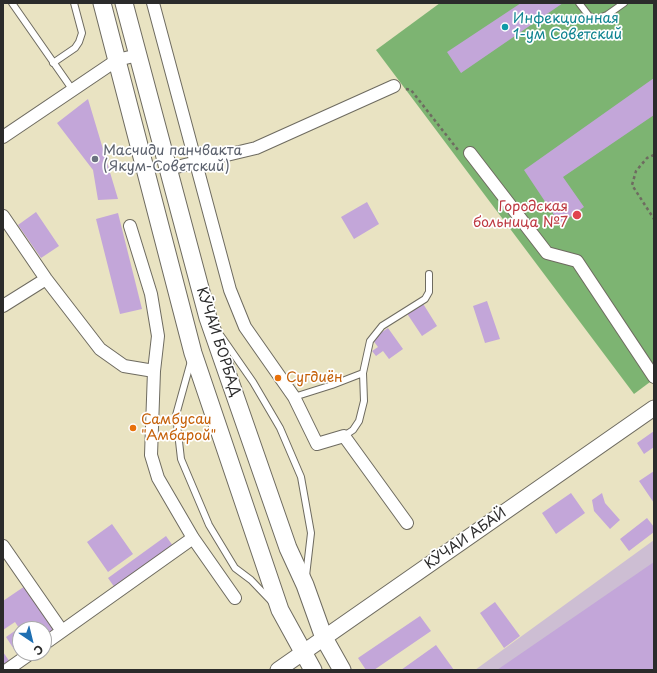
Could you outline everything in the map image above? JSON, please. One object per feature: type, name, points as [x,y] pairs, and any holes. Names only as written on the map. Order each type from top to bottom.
[{"type":"main road","name":"КӮЧАИ БОРБАД","points":[[102,3],[193,354],[280,610],[313,670]]},
{"type":"main road","name":"КӮЧАИ БОРБАД","points":[[124,3],[208,318],[285,541],[305,585],[324,638],[342,670]]},
{"type":"street","points":[[153,3],[230,290],[244,327],[294,396],[317,444],[344,436],[407,523]]},
{"type":"street","points":[[3,137],[117,60],[138,55]]},
{"type":"street","points":[[168,169],[256,148],[394,86]]},
{"type":"street","points":[[470,152],[547,253],[577,261],[654,378]]},
{"type":"street","points":[[3,216],[46,279],[100,349],[124,366],[154,371]]},
{"type":"street","points":[[130,226],[150,294],[158,336],[154,371],[151,455],[158,478],[192,538],[235,598]]},
{"type":"street","points":[[3,306],[46,279]]},
{"type":"street","name":"КӮЧАИ АБАӢ","points":[[278,670],[654,408]]},
{"type":"street","points":[[52,638],[192,538]]},
{"type":"street","points":[[3,546],[62,631]]},
{"type":"street","points":[[7,670],[20,661]]},
{"type":"lane","points":[[12,3],[72,89]]},
{"type":"lane","points":[[53,63],[75,48],[79,42],[82,33],[74,3]]},
{"type":"lane","points":[[579,3],[589,16],[596,19],[607,15],[624,3]]},
{"type":"lane","points":[[344,436],[353,430],[359,421],[364,400],[363,373],[370,341],[382,326],[425,299],[429,292],[429,274]]},
{"type":"lane","points":[[208,318],[253,382],[280,428],[301,477],[311,533],[305,585]]},
{"type":"lane","points":[[193,354],[176,415],[181,459],[209,525],[235,568],[251,580],[280,610]]},
{"type":"lane","points":[[294,396],[332,385],[363,373]]},
{"type":"path","points":[[394,86],[411,90],[460,153],[470,152]]},
{"type":"path","points":[[654,155],[647,158],[636,171],[632,184],[654,219]]},
{"type":"shaded area","points":[[654,540],[654,670],[475,670]]},
{"type":"green space","name":"Городская больница №7","points":[[440,3],[654,3],[654,379],[634,394],[376,50]]},
{"type":"building","name":"Инфекционная 1-ум Советский","points":[[521,3],[563,3],[461,73],[447,52]]},
{"type":"building","points":[[654,78],[654,115],[563,177],[584,207],[560,224],[524,170]]},
{"type":"building","name":"Масчиди панчвакта (Якум-Советский)","points":[[88,99],[118,199],[98,200],[93,170],[57,123]]},
{"type":"building","points":[[367,202],[379,224],[354,239],[341,217]]},
{"type":"building","points":[[36,212],[59,246],[41,258],[18,225]]},
{"type":"building","points":[[118,213],[142,309],[120,314],[96,219]]},
{"type":"building","points":[[487,301],[500,339],[485,343],[473,306]]},
{"type":"building","points":[[422,302],[437,326],[422,336],[406,312]]},
{"type":"building","points":[[388,328],[403,349],[389,359],[383,351],[376,356],[372,351],[378,347],[372,339]]},
{"type":"building","points":[[654,431],[654,447],[644,454],[637,443]]},
{"type":"building","points":[[654,471],[654,503],[639,481]]},
{"type":"building","points":[[571,493],[585,513],[556,534],[542,513]]},
{"type":"building","points":[[602,493],[605,503],[620,520],[610,529],[594,511],[592,500]]},
{"type":"building","points":[[647,518],[654,527],[654,532],[629,551],[620,539]]},
{"type":"building","points":[[112,524],[133,554],[108,572],[87,542]]},
{"type":"building","points":[[166,536],[173,546],[115,588],[108,578]]},
{"type":"building","points":[[654,562],[654,670],[497,670]]},
{"type":"building","points":[[25,586],[49,621],[12,621],[12,624],[3,630],[3,601]]},
{"type":"building","points":[[495,602],[520,636],[504,648],[480,613]]},
{"type":"building","points":[[420,616],[431,631],[374,670],[366,670],[358,658]]},
{"type":"building","points":[[52,626],[56,632],[52,635]]},
{"type":"building","points":[[12,633],[12,646],[6,637]]},
{"type":"building","points":[[436,645],[454,670],[401,670]]},
{"type":"building","points":[[3,652],[10,662],[3,667]]},
{"type":"place","name":"Инфекционная 1-ум Советский","points":[[505,27]]},
{"type":"place","name":"Масчиди панчвакта (Якум-Советский)","points":[[95,159]]},
{"type":"place","name":"Городская больница №7","points":[[577,215]]},
{"type":"place","name":"Сугдиён","points":[[278,378]]},
{"type":"place","name":"Самбусаи \"Амбарой\"","points":[[133,428]]}]
